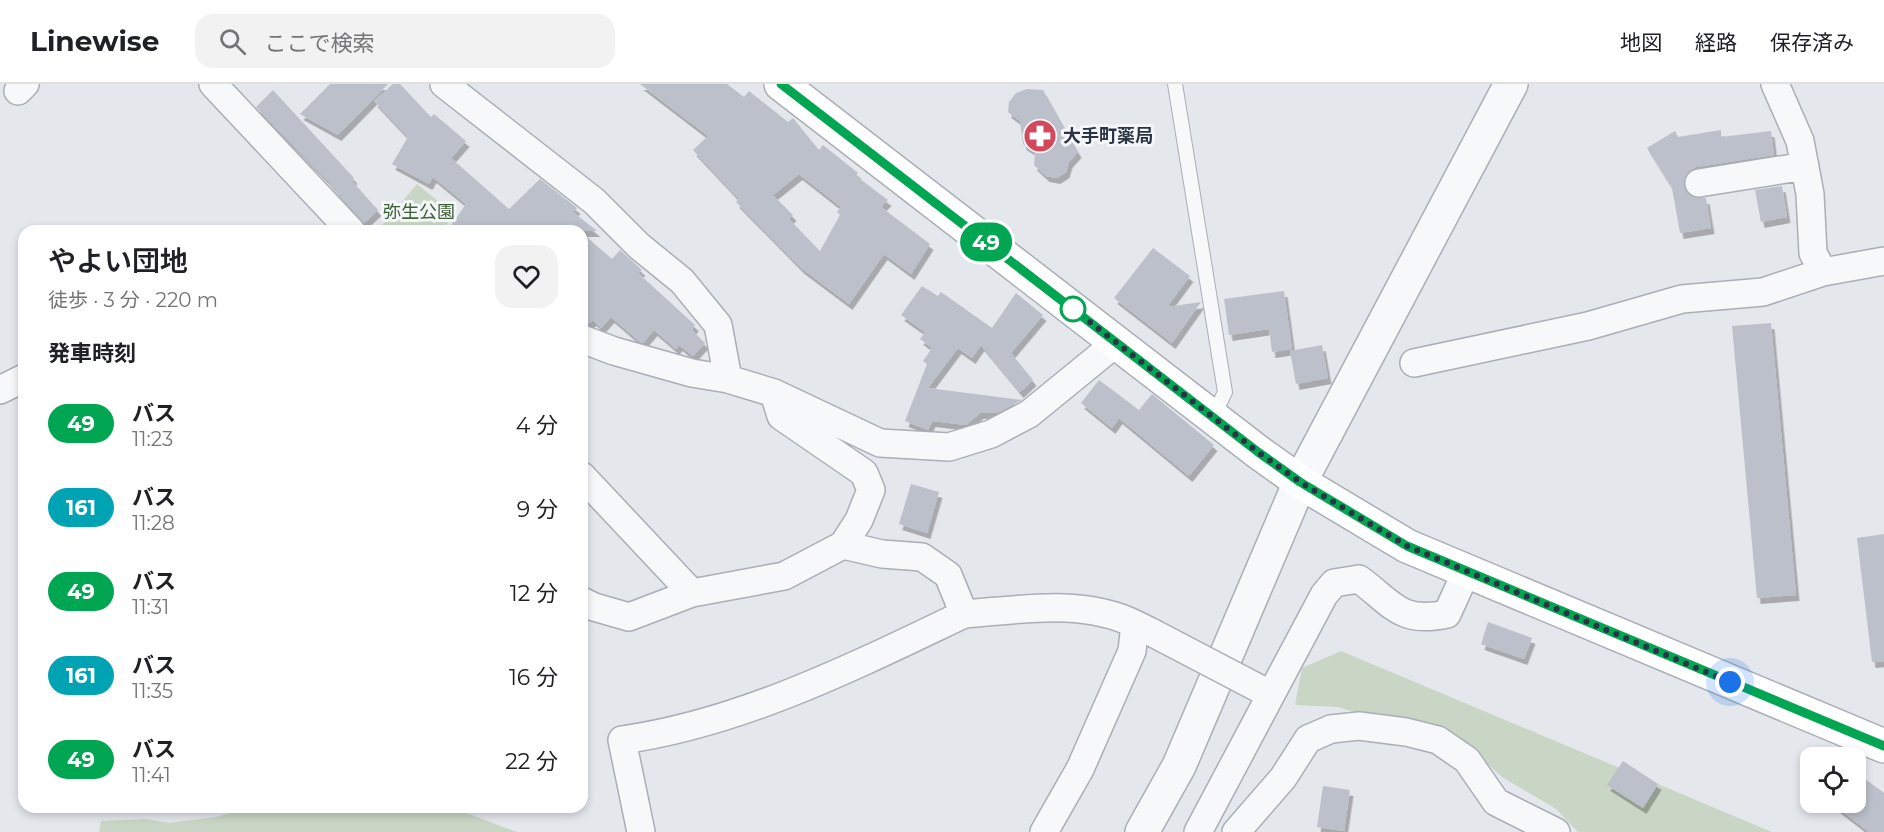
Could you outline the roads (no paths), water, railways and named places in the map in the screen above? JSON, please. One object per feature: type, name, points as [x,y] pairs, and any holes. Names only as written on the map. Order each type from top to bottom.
[{"type":"main road","points":[[781,84],[1300,482],[1407,546],[1884,746]]},
{"type":"street","points":[[213,84],[345,225]]},
{"type":"street","points":[[444,84],[594,201],[639,246],[682,280],[718,326],[728,379]]},
{"type":"street","points":[[1142,832],[1179,766],[1300,482],[1511,84]]},
{"type":"street","points":[[1774,84],[1800,141],[1810,194],[1813,254],[1823,272]]},
{"type":"street","points":[[1699,183],[1805,166]]},
{"type":"street","points":[[1414,363],[1588,326],[1682,299],[1763,292],[1823,272],[1884,261]]},
{"type":"street","points":[[588,341],[636,357],[728,379],[774,393],[880,443],[949,447],[991,434],[1029,414],[1116,343]]},
{"type":"street","points":[[0,390],[18,381]]},
{"type":"street","points":[[588,604],[629,617],[692,593],[784,576],[843,545],[859,520],[871,490],[864,473],[781,416],[774,393]]},
{"type":"street","points":[[588,482],[692,593]]},
{"type":"street","points":[[843,545],[882,554],[922,557],[948,575],[963,614]]},
{"type":"street","points":[[1198,832],[1264,691],[1334,584],[1359,579],[1381,600],[1408,615],[1424,619],[1447,614],[1466,572]]},
{"type":"street","points":[[641,832],[622,740],[665,734],[805,686],[878,655],[963,614],[1037,608],[1097,609],[1144,628],[1264,691]]},
{"type":"street","points":[[1044,832],[1080,769],[1144,628]]},
{"type":"street","points":[[1236,832],[1283,778],[1308,739],[1331,729],[1359,726],[1406,732],[1438,740],[1467,760],[1496,802],[1556,832]]},
{"type":"lane","points":[[1175,84],[1225,392],[1213,417]]},
{"type":"place","name":"大手町薬局","points":[[1040,136]]},
{"type":"park label","name":"弥生公園","points":[[419,212]]}]
